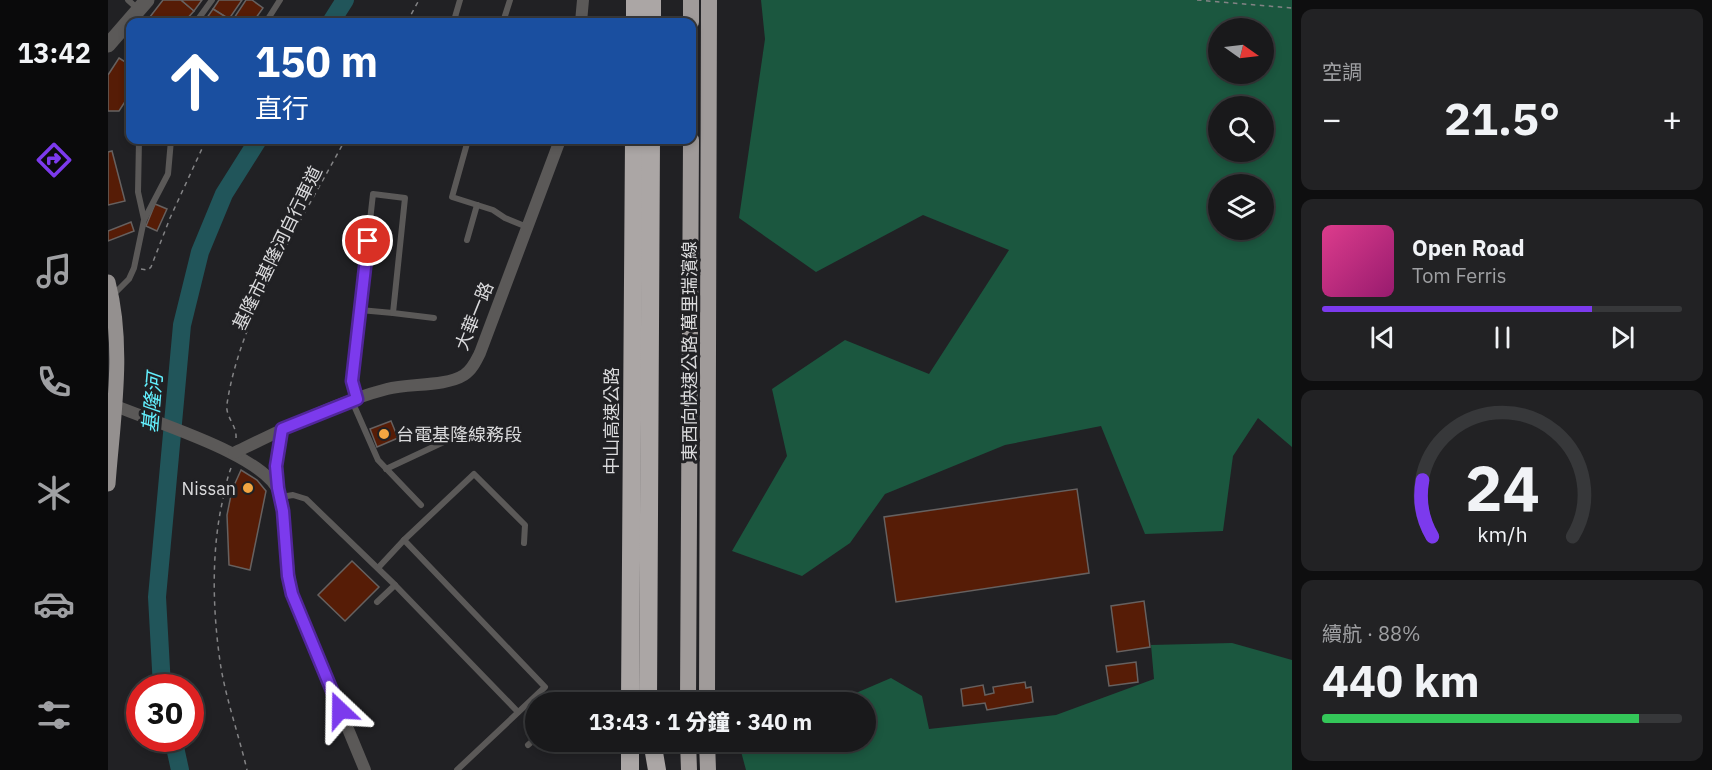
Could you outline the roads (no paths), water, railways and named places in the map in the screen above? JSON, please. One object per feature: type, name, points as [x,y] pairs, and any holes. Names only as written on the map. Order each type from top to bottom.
[{"type":"highway","points":[[635,0],[635,18]]},
{"type":"highway","points":[[652,0],[652,18]]},
{"type":"highway","points":[[691,0],[691,18]]},
{"type":"highway","name":"東西向快速公路 萬里瑞濱線","points":[[707,692],[709,0]]},
{"type":"highway","name":"中山高速公路","points":[[630,692],[634,144]]},
{"type":"highway","points":[[648,692],[651,144]]},
{"type":"highway","name":"東西向快速公路 萬里瑞濱線","points":[[688,692],[691,144]]},
{"type":"highway","points":[[624,770],[628,752]]},
{"type":"highway","points":[[630,752],[630,770]]},
{"type":"highway","points":[[651,752],[651,770]]},
{"type":"highway","points":[[653,752],[657,770]]},
{"type":"highway","points":[[688,752],[689,770]]},
{"type":"highway","points":[[707,752],[708,770]]},
{"type":"main road","points":[[108,484],[111,404],[116,365],[110,289]]},
{"type":"street","points":[[581,18],[583,0]]},
{"type":"street","points":[[108,45],[126,22]]},
{"type":"street","name":"大華一路","points":[[234,453],[282,429],[355,400],[395,387],[440,382],[465,375],[474,365],[480,353],[528,228],[555,144]]},
{"type":"street","points":[[111,404],[234,453],[255,467],[280,492]]},
{"type":"street","points":[[282,429],[276,466],[292,594],[365,770]]},
{"type":"lane","points":[[199,18],[212,0]]},
{"type":"lane","points":[[269,18],[280,0]]},
{"type":"lane","points":[[457,18],[460,0]]},
{"type":"lane","points":[[504,18],[510,0]]},
{"type":"lane","points":[[138,144],[138,192],[144,220]]},
{"type":"lane","points":[[110,289],[129,279],[134,268],[144,220],[168,174],[171,144]]},
{"type":"lane","points":[[467,144],[453,197],[494,210],[505,218],[528,228]]},
{"type":"lane","points":[[393,313],[405,198],[374,194],[352,381],[355,400],[378,460],[421,505]]},
{"type":"lane","points":[[467,240],[477,205]]},
{"type":"lane","points":[[360,310],[434,318]]},
{"type":"lane","points":[[386,469],[448,440]]},
{"type":"lane","points":[[378,568],[404,540],[474,474],[525,525],[524,543]]},
{"type":"lane","points":[[280,492],[306,499],[395,585],[518,712]]},
{"type":"lane","points":[[404,540],[545,687],[541,692]]},
{"type":"lane","points":[[376,602],[395,585]]},
{"type":"lane","points":[[457,770],[525,707]]},
{"type":"waterway","name":"基隆河","points":[[334,18],[345,0]]},
{"type":"waterway","name":"基隆河","points":[[161,674],[157,597],[182,325],[200,252],[224,194],[255,144]]},
{"type":"waterway","name":"基隆河","points":[[176,752],[180,770]]},
{"type":"place","name":"台電基隆線務段","points":[[384,434]]},
{"type":"place","name":"Nissan","points":[[248,488]]}]
